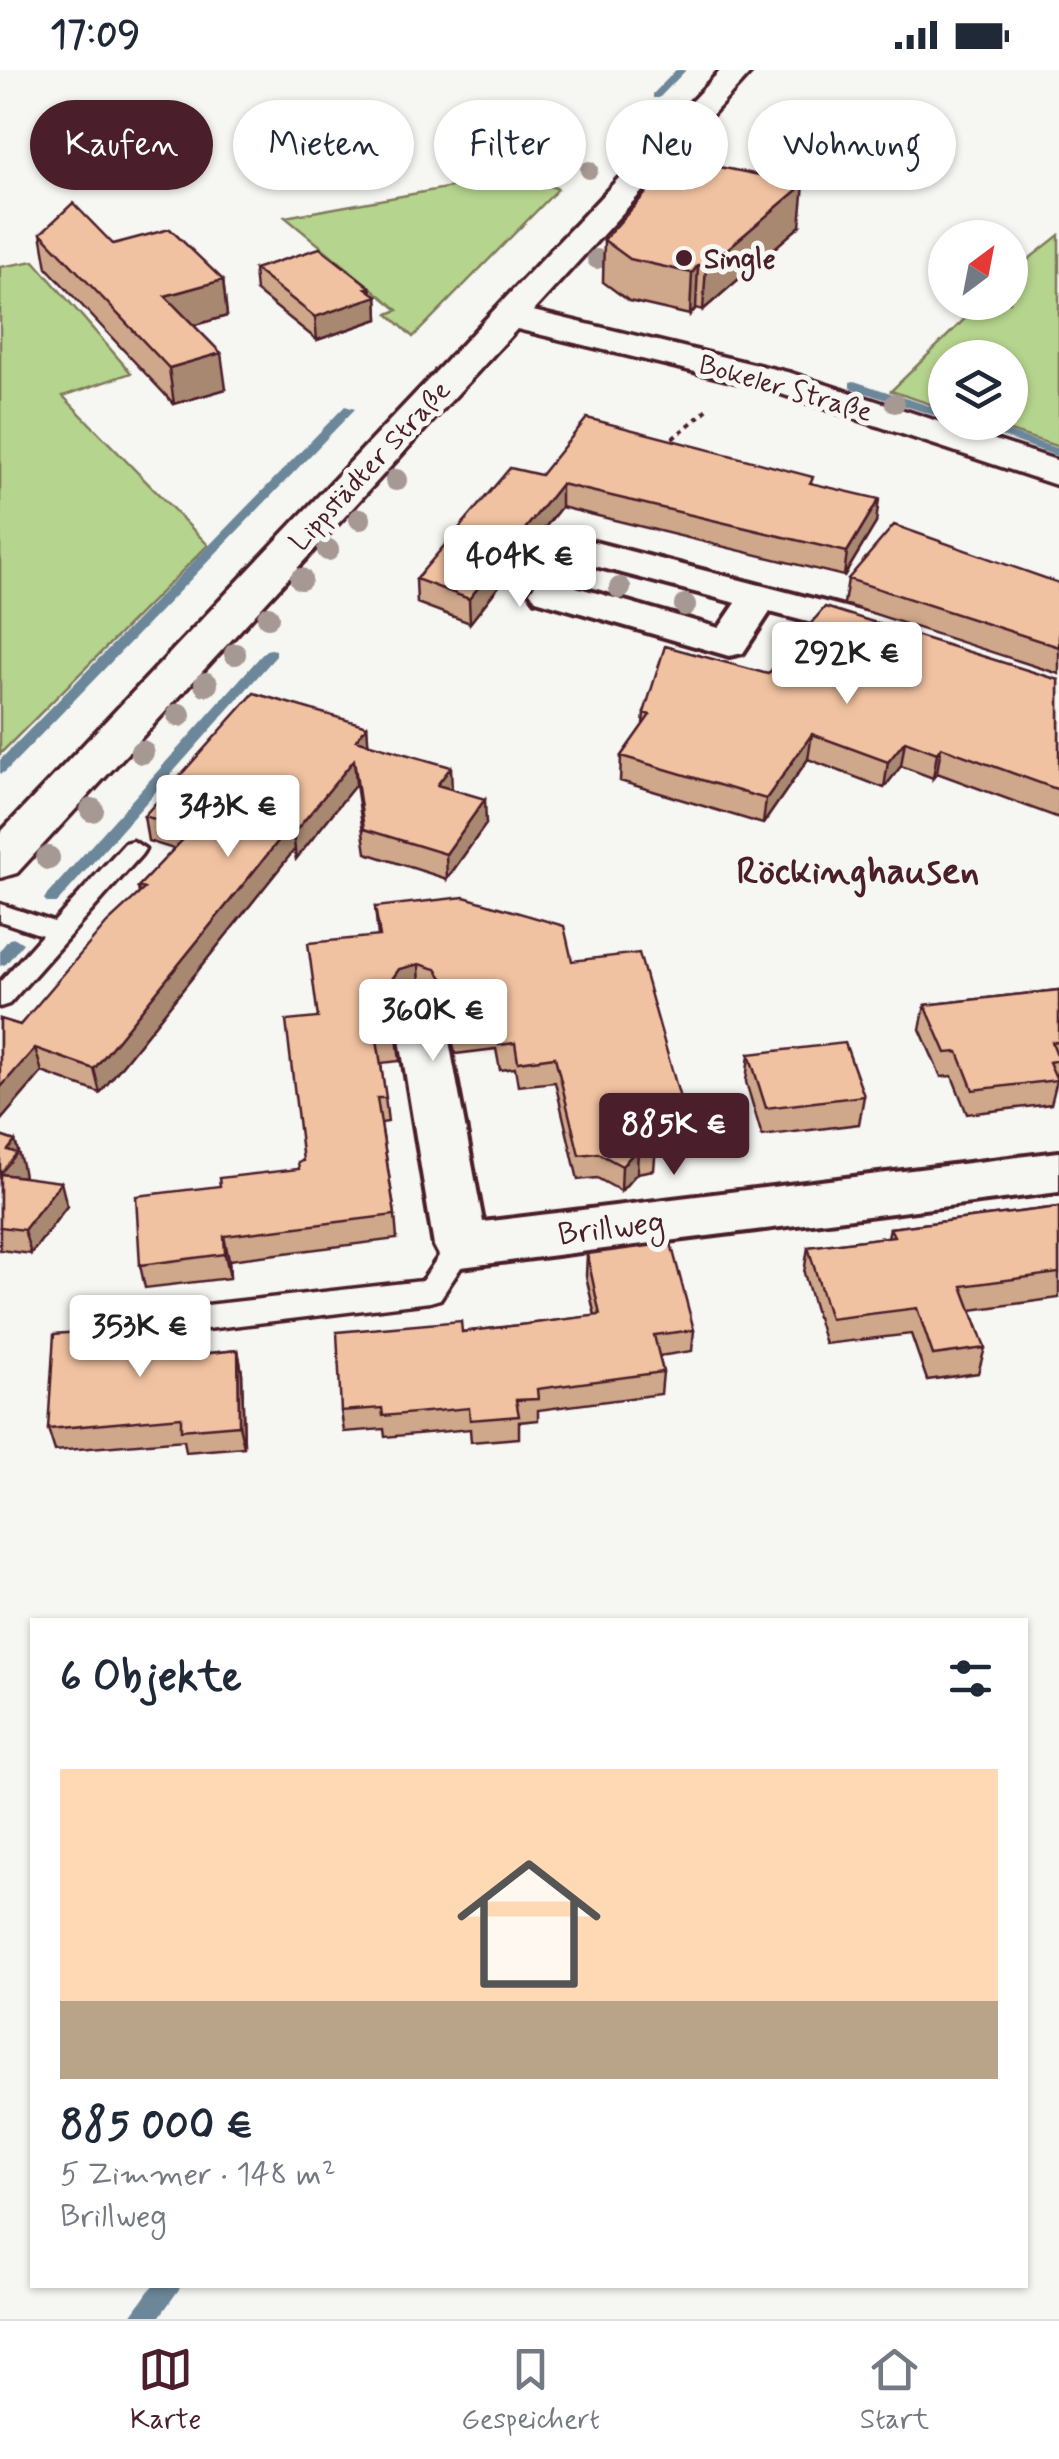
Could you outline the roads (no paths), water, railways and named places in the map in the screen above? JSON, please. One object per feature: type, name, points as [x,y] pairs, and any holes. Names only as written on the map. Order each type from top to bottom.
[{"type":"street","name":"Lippstädter Straße","points":[[0,862],[738,70]]},
{"type":"street","name":"Bokeler Straße","points":[[509,316],[778,382],[1059,474]]},
{"type":"street","points":[[761,594],[917,640]]},
{"type":"street","points":[[419,1009],[461,1246]]},
{"type":"street","name":"Brillweg","points":[[461,1246],[1059,1172]]},
{"type":"lane","points":[[0,998],[133,849]]},
{"type":"lane","points":[[0,912],[59,932]]},
{"type":"lane","points":[[207,1317],[430,1290],[461,1246]]},
{"type":"waterway","points":[[656,96],[681,70]]},
{"type":"waterway","points":[[854,385],[928,409]]},
{"type":"waterway","points":[[0,769],[349,409]]},
{"type":"waterway","points":[[1020,440],[1059,453]]},
{"type":"waterway","points":[[52,899],[271,653]]},
{"type":"waterway","points":[[0,960],[15,943]]},
{"type":"waterway","points":[[142,2319],[167,2288]]},
{"type":"place","name":"Single","points":[[684,258]]},
{"type":"district","name":"Röckinghausen","points":[[858,870]]}]
